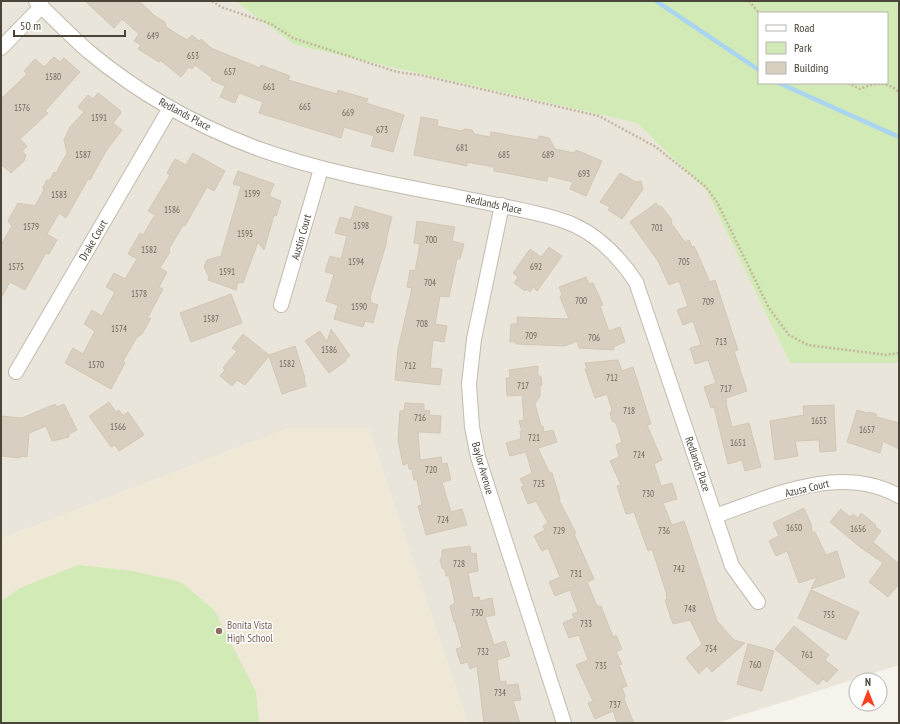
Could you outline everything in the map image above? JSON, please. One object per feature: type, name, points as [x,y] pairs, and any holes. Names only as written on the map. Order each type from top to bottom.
[{"type":"street","points":[[1,48],[39,4]]},
{"type":"street","name":"Redlands Place","points":[[39,4],[64,29],[110,68],[142,91],[170,108],[229,137],[259,149],[321,168],[502,205],[558,219],[574,225],[603,243],[615,254],[636,282],[732,566],[758,602]]},
{"type":"street","name":"Drake Court","points":[[16,372],[170,108]]},
{"type":"street","name":"Austin Court","points":[[281,305],[321,168]]},
{"type":"street","name":"Baylor Avenue","points":[[502,205],[474,339],[469,384],[472,427],[478,457],[564,723]]},
{"type":"street","name":"Azusa Court","points":[[715,516],[795,489],[824,482],[846,482],[868,485],[899,496]]},
{"type":"path","points":[[212,1],[221,7],[271,24],[293,38],[397,72],[599,116],[656,147],[706,187],[718,202],[769,308],[789,335],[808,345],[886,355],[899,353]]},
{"type":"path","points":[[749,1],[758,13]]},
{"type":"path","points":[[850,84],[860,89],[873,84],[884,84],[895,89],[899,93]]},
{"type":"shaded area","points":[[1,1],[235,1],[295,45],[637,123],[706,190],[790,363],[899,363],[899,665],[877,672],[848,672],[848,681],[717,723],[468,723],[368,428],[289,428],[1,539]]},
{"type":"shaded area","name":"Bonita Vista High School","points":[[289,428],[368,428],[468,723],[1,723],[1,539]]},
{"type":"green space","points":[[235,1],[899,1],[899,363],[790,363],[706,190],[637,123],[295,45]]},
{"type":"green space","points":[[78,565],[133,571],[181,582],[214,610],[256,692],[259,723],[1,723],[1,601],[20,588]]},
{"type":"building","points":[[85,1],[139,1],[155,16],[165,22],[166,27],[187,40],[192,35],[199,41],[201,39],[211,48],[260,68],[261,65],[290,76],[288,80],[337,94],[338,90],[368,99],[366,103],[404,115],[393,152],[371,146],[374,136],[344,127],[341,138],[259,113],[263,102],[239,93],[235,103],[220,97],[225,86],[211,80],[212,78],[195,65],[192,69],[189,67],[181,77],[160,60],[159,62],[138,49],[141,45],[134,41],[139,34],[122,19],[114,28]]},
{"type":"building","points":[[54,57],[60,62],[64,58],[80,72],[45,111],[48,113],[20,139],[27,146],[22,152],[26,155],[24,161],[11,173],[1,164],[1,99],[27,74],[24,71],[35,59],[44,67]]},
{"type":"building","points":[[98,93],[121,111],[113,123],[122,130],[106,151],[90,180],[88,179],[66,218],[59,213],[47,234],[57,240],[49,254],[46,253],[25,290],[10,282],[1,298],[1,245],[12,226],[8,221],[18,203],[35,206],[44,190],[43,187],[47,180],[50,180],[54,172],[56,173],[67,153],[64,140],[70,127],[84,112],[78,107],[88,95],[93,99]]},
{"type":"building","points":[[421,117],[438,120],[437,126],[461,131],[465,129],[472,130],[474,134],[490,137],[491,132],[538,140],[539,136],[549,138],[555,149],[574,153],[576,150],[602,161],[586,196],[570,189],[573,182],[548,176],[547,181],[494,171],[494,167],[467,162],[467,166],[414,155]]},
{"type":"building","points":[[193,153],[225,171],[214,191],[207,187],[185,226],[183,225],[169,249],[170,252],[160,268],[167,272],[159,287],[163,289],[147,319],[151,318],[142,334],[137,337],[123,361],[125,363],[111,389],[65,363],[73,348],[83,354],[95,331],[84,324],[92,310],[102,316],[115,292],[106,287],[114,273],[125,279],[137,259],[128,254],[140,233],[143,235],[155,215],[148,211],[170,175],[167,173],[175,159],[186,165]]},
{"type":"building","points":[[238,171],[274,184],[269,196],[281,201],[276,216],[274,215],[264,250],[258,242],[243,283],[238,282],[236,290],[208,280],[209,277],[204,267],[207,260],[221,256],[241,186],[233,184]]},
{"type":"building","points":[[620,173],[636,182],[641,181],[643,189],[622,219],[608,210],[610,207],[600,202]]},
{"type":"building","points":[[656,203],[659,207],[661,206],[672,220],[671,223],[685,242],[689,240],[692,247],[694,246],[710,282],[715,280],[738,350],[734,351],[747,391],[726,398],[726,403],[732,427],[749,423],[761,467],[745,471],[742,460],[728,464],[714,407],[711,408],[704,387],[716,383],[708,360],[695,364],[690,348],[701,345],[693,321],[683,325],[677,310],[688,306],[679,281],[669,285],[658,261],[630,222]]},
{"type":"building","points":[[355,206],[392,217],[387,241],[370,298],[370,302],[378,305],[373,323],[365,321],[363,327],[334,319],[338,305],[326,301],[334,274],[325,272],[330,256],[341,259],[347,236],[335,233],[340,217],[351,220]]},
{"type":"building","points":[[417,221],[455,227],[452,241],[464,244],[460,259],[457,259],[449,297],[440,296],[435,324],[447,326],[444,342],[433,340],[430,368],[442,369],[440,385],[395,380],[398,349],[412,288],[407,287],[410,270],[415,271],[420,244],[414,243]]},
{"type":"building","points":[[549,247],[562,256],[537,291],[533,287],[530,292],[526,289],[525,291],[514,283],[518,277],[513,273],[530,249],[541,257]]},
{"type":"building","points":[[586,277],[589,284],[593,283],[603,305],[600,306],[609,331],[620,327],[625,342],[613,347],[614,350],[579,348],[577,341],[565,346],[516,344],[516,342],[510,342],[511,324],[517,324],[517,317],[569,319],[560,297],[562,294],[559,287]]},
{"type":"building","points":[[231,294],[242,323],[191,342],[180,313]]},
{"type":"building","points":[[331,329],[350,356],[345,360],[346,361],[329,373],[305,341],[320,331],[327,342]]},
{"type":"building","points":[[243,334],[269,355],[295,346],[306,386],[282,394],[269,356],[245,385],[237,380],[232,386],[220,376],[225,370],[223,368],[237,351],[232,348]]},
{"type":"building","points":[[618,360],[622,371],[633,367],[651,424],[647,425],[662,460],[654,464],[661,486],[672,483],[677,499],[663,503],[672,525],[684,521],[717,621],[734,640],[745,643],[712,672],[707,666],[699,674],[686,658],[702,644],[690,620],[673,624],[665,600],[667,599],[667,595],[652,549],[648,551],[634,512],[626,514],[617,486],[621,485],[610,461],[619,457],[616,445],[622,442],[616,423],[612,421],[610,413],[612,410],[607,394],[595,398],[585,369],[587,369],[585,363]]},
{"type":"building","points":[[538,366],[538,375],[541,377],[542,384],[540,387],[540,396],[535,404],[544,432],[553,430],[557,442],[538,448],[549,472],[552,473],[560,499],[559,500],[576,533],[574,534],[594,579],[587,582],[597,606],[601,606],[613,637],[616,635],[622,649],[616,652],[622,664],[619,665],[627,686],[622,688],[625,696],[624,699],[634,723],[617,723],[613,711],[595,719],[588,703],[593,701],[576,665],[588,660],[579,635],[569,638],[563,623],[574,618],[572,614],[578,612],[570,590],[555,596],[549,582],[560,577],[548,548],[542,551],[534,536],[545,530],[543,526],[548,523],[536,501],[528,504],[521,487],[524,486],[520,479],[532,473],[526,452],[510,456],[506,443],[521,439],[520,431],[522,431],[519,421],[524,420],[522,395],[507,396],[506,378],[510,378],[509,370]]},
{"type":"building","points":[[109,402],[116,412],[119,410],[123,416],[128,412],[144,435],[119,451],[115,445],[111,447],[89,416]]},
{"type":"building","points":[[405,403],[424,404],[424,410],[430,411],[429,415],[441,416],[440,433],[418,432],[420,460],[441,457],[442,464],[447,463],[451,480],[442,482],[451,512],[462,509],[467,525],[426,535],[418,506],[422,505],[417,480],[414,480],[412,469],[409,469],[408,463],[403,465],[398,440],[400,411],[404,411]]},
{"type":"building","points":[[55,404],[57,407],[64,404],[77,430],[69,434],[69,437],[52,441],[46,426],[29,433],[27,457],[20,456],[20,458],[1,456],[1,416],[22,418]]},
{"type":"building","points":[[834,405],[836,451],[820,452],[819,440],[795,441],[798,456],[775,460],[770,421],[804,415],[803,406]]},
{"type":"building","points":[[857,410],[876,414],[877,417],[899,423],[899,449],[883,441],[880,453],[847,442]]},
{"type":"building","points":[[804,508],[811,524],[812,532],[815,532],[826,555],[837,551],[845,577],[811,589],[817,577],[799,583],[787,551],[776,556],[769,541],[779,536],[773,523]]},
{"type":"building","points":[[841,509],[850,517],[853,514],[858,518],[861,513],[876,525],[875,527],[881,531],[873,542],[899,564],[899,584],[888,597],[869,582],[883,563],[860,547],[830,522]]},
{"type":"building","points":[[470,546],[471,554],[476,553],[478,571],[468,573],[473,598],[479,597],[480,601],[492,598],[495,615],[485,617],[494,645],[505,641],[510,656],[497,660],[500,682],[506,681],[506,685],[518,684],[521,700],[513,701],[520,723],[484,723],[477,666],[470,669],[468,662],[461,664],[456,649],[462,647],[450,606],[455,603],[449,576],[446,576],[440,560],[442,550]]},
{"type":"building","points":[[811,590],[859,612],[846,640],[798,618]]},
{"type":"building","points":[[794,626],[829,655],[825,660],[838,670],[827,682],[823,679],[818,685],[775,649]]},
{"type":"building","points":[[748,644],[774,651],[762,691],[737,684]]},
{"type":"waterway","points":[[656,1],[758,69]]},
{"type":"waterway","points":[[781,84],[899,137]]},
{"type":"place","name":"Bonita Vista High School","points":[[219,631]]}]
